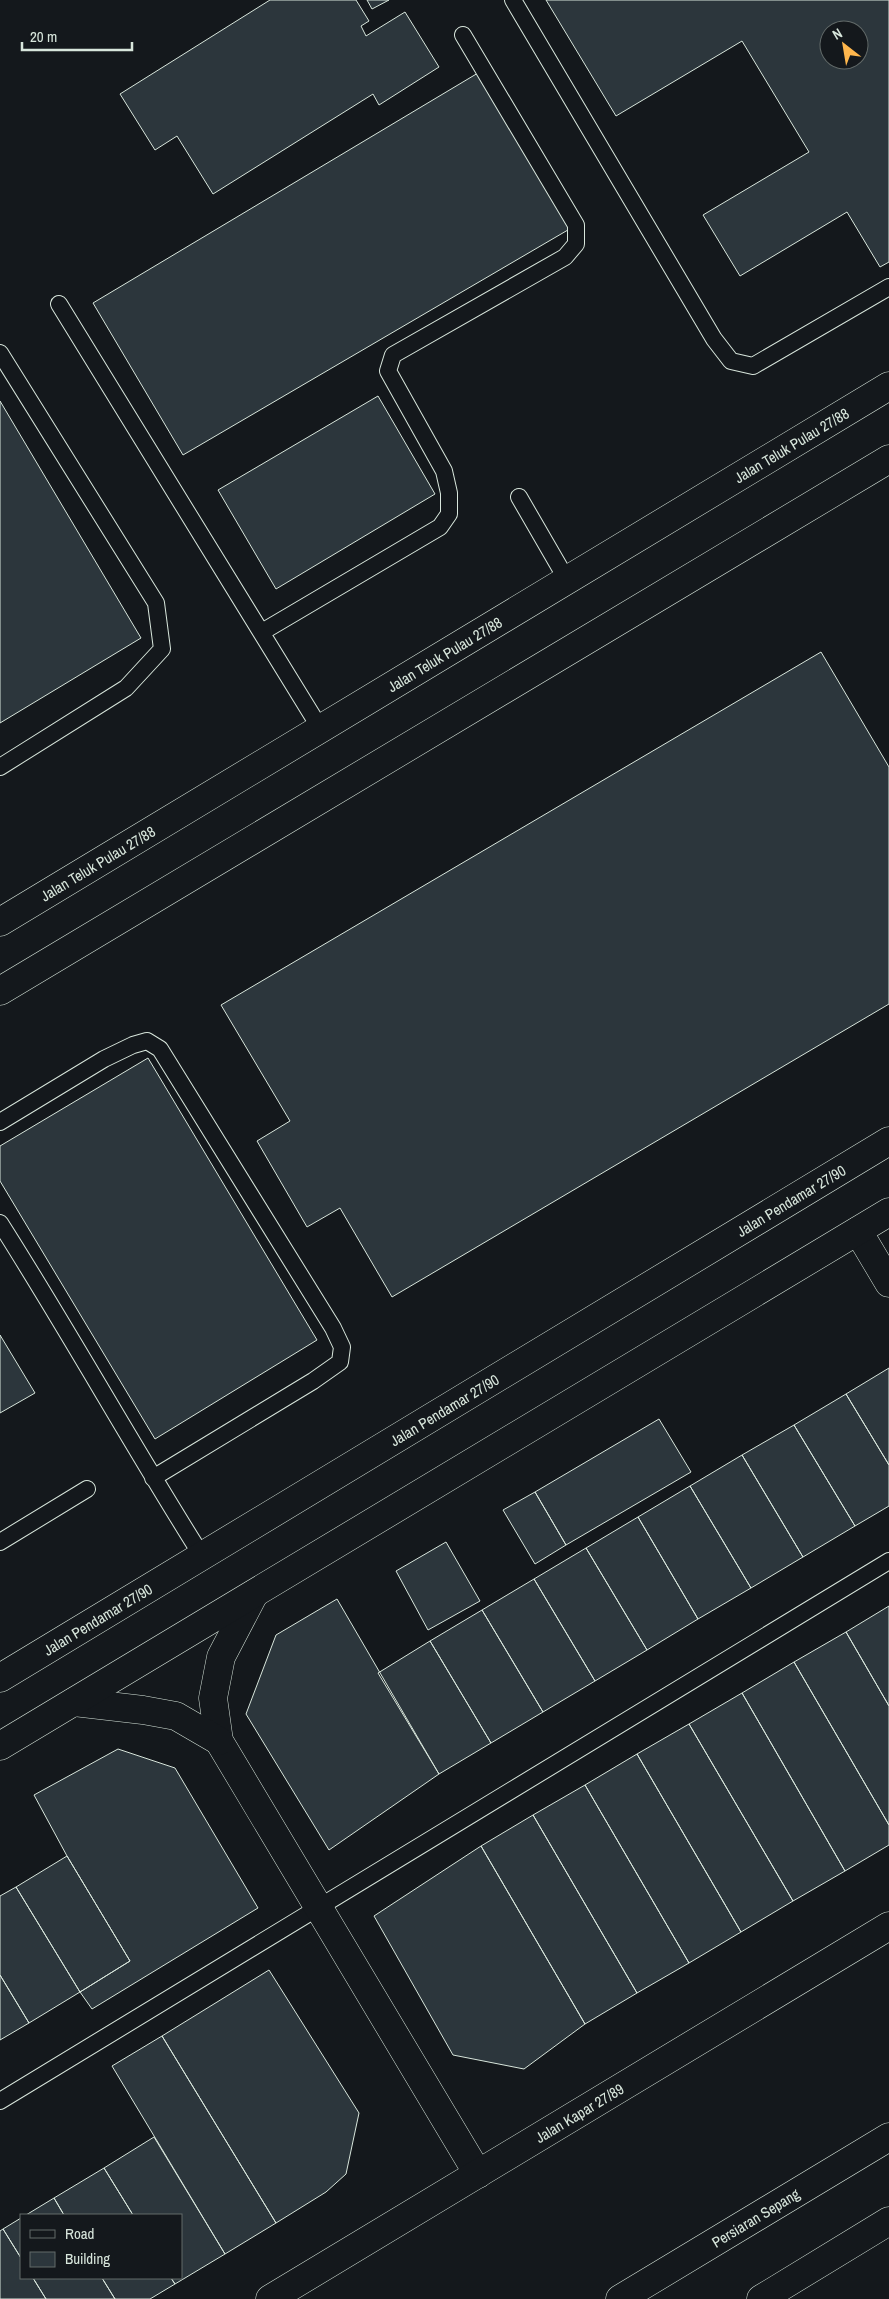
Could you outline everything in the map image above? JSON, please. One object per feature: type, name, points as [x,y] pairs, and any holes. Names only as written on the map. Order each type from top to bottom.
[{"type":"street","name":"Jalan Teluk Pulau 27/88","points":[[0,922],[889,386]]},
{"type":"street","points":[[0,991],[889,459]]},
{"type":"street","name":"Jalan Pendamar 27/90","points":[[1,1674],[202,1556],[889,1141]]},
{"type":"street","points":[[0,1746],[889,1212]]},
{"type":"street","points":[[858,1231],[889,1283]]},
{"type":"street","points":[[255,1593],[221,1657],[213,1698],[218,1742],[478,2174]]},
{"type":"street","points":[[74,1702],[176,1716],[218,1742]]},
{"type":"street","name":"Jalan Kapar 27/89","points":[[270,2299],[889,1926]]},
{"type":"street","name":"Persiaran Sepang","points":[[620,2299],[889,2137]]},
{"type":"street","points":[[761,2299],[889,2221]]},
{"type":"lane","points":[[513,0],[714,338],[730,361],[753,366],[889,287]]},
{"type":"lane","points":[[262,632],[440,527],[449,514],[449,493],[444,471],[388,371],[393,355],[564,256],[576,244],[576,225],[463,35]]},
{"type":"lane","points":[[59,304],[320,728]]},
{"type":"lane","points":[[0,353],[156,603],[162,649],[126,688],[0,767]]},
{"type":"lane","points":[[520,497],[567,580]]},
{"type":"lane","points":[[0,1122],[104,1059],[133,1045],[147,1041],[160,1049],[333,1328],[342,1348],[340,1362],[313,1382],[153,1478]]},
{"type":"lane","points":[[0,1223],[55,1309],[153,1478],[202,1556]]},
{"type":"lane","points":[[0,1542],[87,1489]]},
{"type":"lane","points":[[0,2101],[889,1561]]},
{"type":"building","points":[[270,0],[356,0],[369,21],[361,26],[366,36],[405,12],[439,67],[379,105],[373,94],[213,194],[177,136],[155,150],[120,94]]},
{"type":"building","points":[[367,0],[389,0],[372,9]]},
{"type":"building","points":[[546,0],[889,0],[889,262],[880,267],[847,212],[740,276],[703,215],[809,152],[742,41],[616,116]]},
{"type":"building","points":[[483,70],[573,227],[183,455],[93,303]]},
{"type":"building","points":[[378,396],[435,494],[276,589],[218,490]]},
{"type":"building","points":[[0,401],[141,638],[0,723]]},
{"type":"building","points":[[821,652],[889,767],[889,1004],[392,1297],[340,1208],[307,1227],[257,1141],[290,1121],[221,1005]]},
{"type":"building","points":[[148,1058],[317,1340],[155,1439],[0,1181],[0,1146]]},
{"type":"building","points":[[0,1335],[35,1393],[0,1413]]},
{"type":"building","points":[[889,1368],[889,1465],[846,1394]]},
{"type":"building","points":[[846,1394],[889,1465],[889,1506],[855,1526],[794,1425]]},
{"type":"building","points":[[659,1419],[691,1472],[566,1545],[535,1492]]},
{"type":"building","points":[[794,1425],[855,1526],[803,1557],[742,1455]]},
{"type":"building","points":[[742,1455],[803,1557],[751,1588],[690,1486]]},
{"type":"building","points":[[690,1486],[751,1588],[698,1619],[638,1517]]},
{"type":"building","points":[[535,1492],[566,1545],[535,1564],[503,1510]]},
{"type":"building","points":[[638,1517],[698,1619],[647,1650],[586,1548]]},
{"type":"building","points":[[446,1542],[480,1601],[428,1630],[396,1571]]},
{"type":"building","points":[[586,1548],[647,1650],[595,1681],[534,1579]]},
{"type":"building","points":[[534,1579],[595,1681],[543,1712],[482,1610]]},
{"type":"building","points":[[337,1599],[439,1774],[329,1850],[246,1714],[276,1635]]},
{"type":"building","points":[[889,1606],[889,1706],[846,1632]]},
{"type":"building","points":[[482,1610],[543,1712],[491,1743],[430,1641]]},
{"type":"building","points":[[846,1632],[889,1706],[889,1825],[794,1662]]},
{"type":"building","points":[[430,1641],[491,1743],[439,1774],[378,1673]]},
{"type":"building","points":[[794,1662],[889,1825],[889,1845],[845,1871],[742,1693]]},
{"type":"building","points":[[742,1693],[845,1871],[793,1901],[689,1724]]},
{"type":"building","points":[[689,1724],[793,1901],[741,1932],[637,1754]]},
{"type":"building","points":[[118,1749],[175,1768],[258,1908],[92,2009],[80,1992],[130,1961],[67,1856],[34,1795]]},
{"type":"building","points":[[637,1754],[741,1932],[689,1963],[585,1785]]},
{"type":"building","points":[[585,1785],[689,1963],[637,1993],[533,1815]]},
{"type":"building","points":[[533,1815],[637,1993],[585,2024],[481,1846]]},
{"type":"building","points":[[481,1846],[585,2024],[524,2069],[453,2055],[374,1916]]},
{"type":"building","points":[[67,1856],[130,1961],[80,1992],[16,1887]]},
{"type":"building","points":[[16,1887],[80,1992],[29,2023],[0,1975],[0,1896]]},
{"type":"building","points":[[269,1970],[359,2113],[346,2174],[326,2192],[276,2223],[162,2036]]},
{"type":"building","points":[[0,1975],[29,2023],[0,2040]]},
{"type":"building","points":[[162,2036],[276,2223],[225,2254],[112,2066]]},
{"type":"building","points":[[154,2137],[225,2254],[175,2284],[172,2279],[182,2279],[182,2214],[132,2214],[104,2168]]},
{"type":"building","points":[[104,2168],[132,2214],[63,2214],[54,2198]]},
{"type":"building","points":[[54,2198],[63,2214],[28,2214]]},
{"type":"building","points":[[20,2219],[20,2256],[3,2229]]},
{"type":"building","points":[[3,2229],[20,2256],[20,2279],[34,2279],[46,2299],[0,2299],[0,2231]]},
{"type":"building","points":[[34,2279],[103,2279],[115,2299],[46,2299]]},
{"type":"building","points":[[103,2279],[172,2279],[175,2284],[150,2299],[115,2299]]}]
